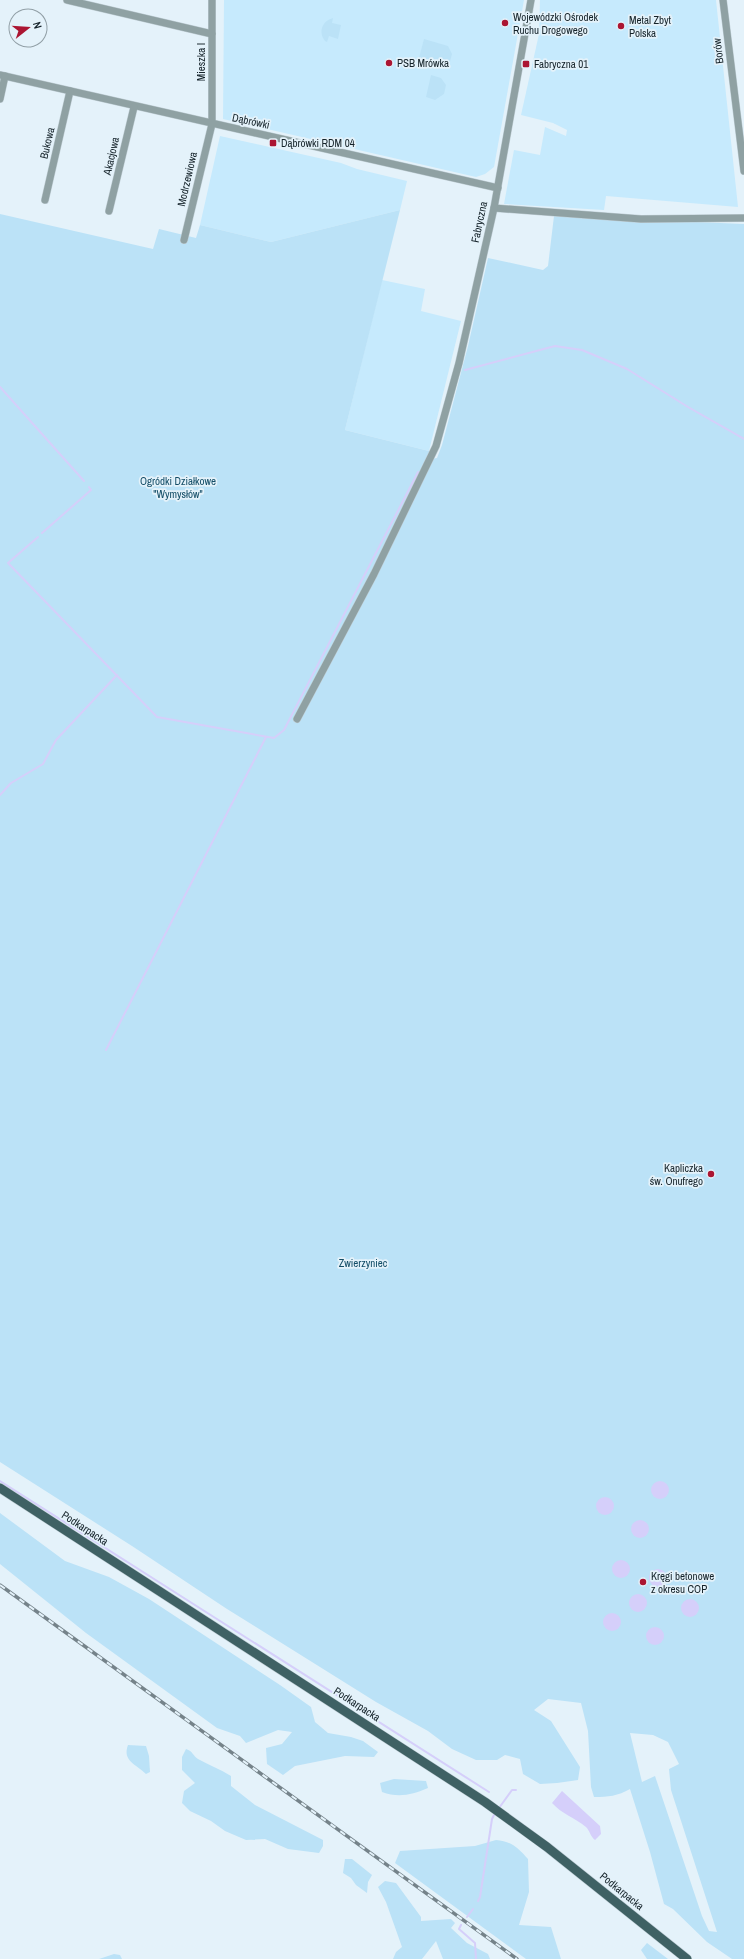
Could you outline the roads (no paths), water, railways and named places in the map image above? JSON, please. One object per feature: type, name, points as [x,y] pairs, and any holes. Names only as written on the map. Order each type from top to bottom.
[{"type":"main road","name":"Podkarpacka","points":[[0,1488],[508,1818],[597,1886],[687,1959]]},
{"type":"street","points":[[67,0],[212,34]]},
{"type":"street","name":"Mieszka I","points":[[212,0],[212,124]]},
{"type":"street","name":"Fabryczna","points":[[297,719],[374,574],[436,446],[459,363],[494,208],[531,0]]},
{"type":"street","name":"Borów","points":[[723,0],[744,171]]},
{"type":"street","points":[[0,99],[2,76]]},
{"type":"street","name":"Dąbrówki","points":[[2,76],[498,188]]},
{"type":"street","name":"Bukowa","points":[[45,200],[70,91]]},
{"type":"street","name":"Akacjowa","points":[[109,211],[134,107]]},
{"type":"street","name":"Modrzewiowa","points":[[184,240],[212,124]]},
{"type":"street","points":[[494,208],[641,219],[744,218]]},
{"type":"waterway","points":[[465,370],[555,346],[582,350],[627,369],[688,407],[744,439]]},
{"type":"waterway","points":[[0,387],[84,481]]},
{"type":"waterway","points":[[38,537],[8,563],[157,717],[274,738],[284,730],[418,472]]},
{"type":"waterway","points":[[42,533],[91,490],[89,487]]},
{"type":"waterway","points":[[0,795],[11,783],[43,764],[56,740],[117,675]]},
{"type":"waterway","points":[[106,1050],[266,737]]},
{"type":"waterway","points":[[0,1481],[489,1792]]},
{"type":"waterway","points":[[499,1808],[512,1790],[516,1790]]},
{"type":"waterway","points":[[478,1901],[480,1897],[492,1819],[495,1813]]},
{"type":"waterway","points":[[467,1917],[473,1909]]},
{"type":"waterway","points":[[461,1925],[459,1929],[475,1943],[476,1959]]},
{"type":"railway","points":[[0,1585],[517,1959]]},
{"type":"place","name":"Wojewódzki Ośrodek Ruchu Drogowego","points":[[505,23]]},
{"type":"place","name":"Metal Zbyt Polska","points":[[621,26]]},
{"type":"place","name":"PSB Mrówka","points":[[389,63]]},
{"type":"place","name":"Fabryczna 01","points":[[526,64]]},
{"type":"place","name":"Dąbrówki RDM 04","points":[[273,143]]},
{"type":"place","name":"Kapliczka św. Onufrego","points":[[711,1174]]},
{"type":"place","name":"Kręgi betonowe z okresu COP","points":[[643,1582]]},
{"type":"park label","name":"Ogródki Działkowe \"Wymysłów\"","points":[[178,487]]},
{"type":"park label","name":"Zwierzyniec","points":[[363,1263]]}]
